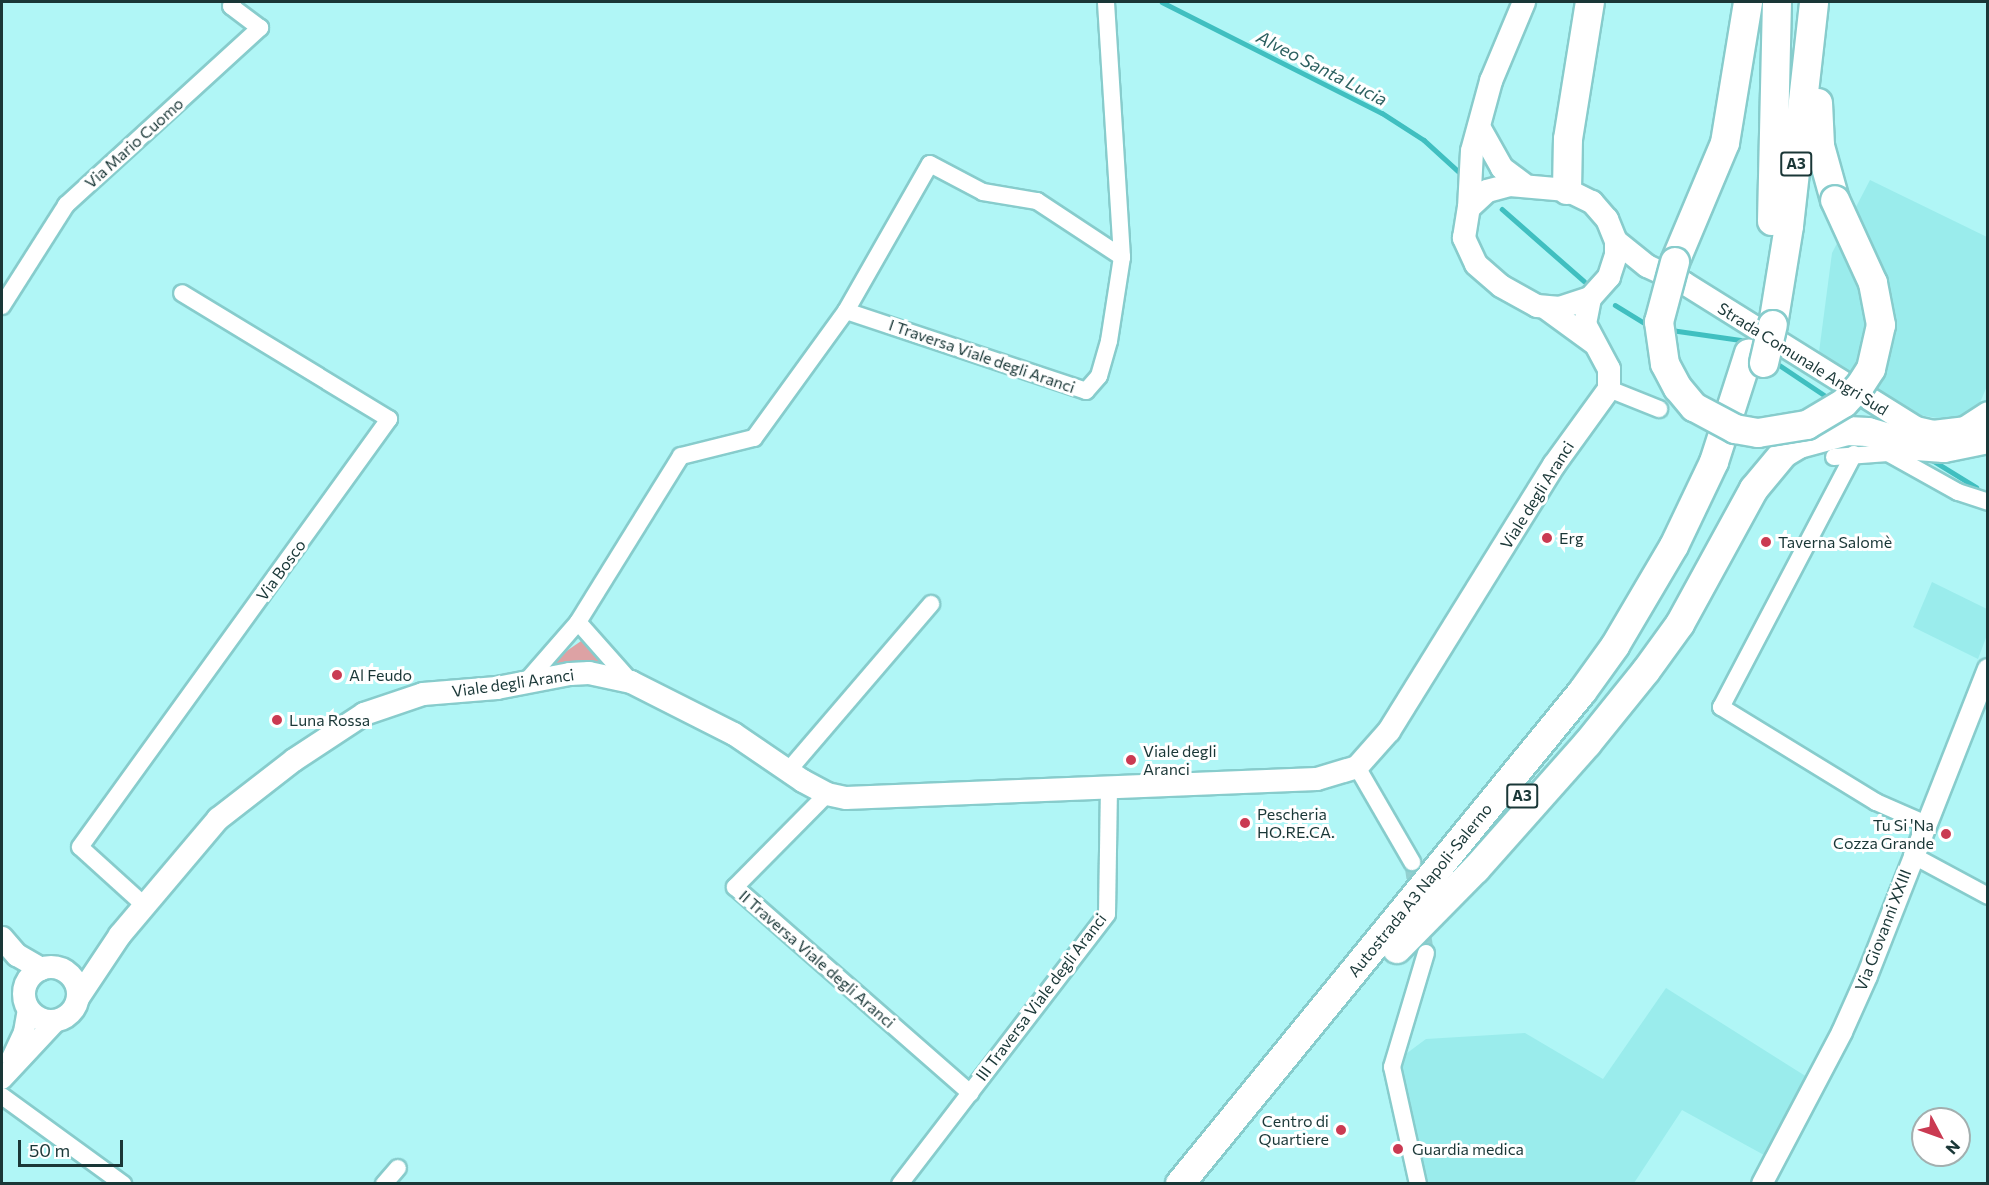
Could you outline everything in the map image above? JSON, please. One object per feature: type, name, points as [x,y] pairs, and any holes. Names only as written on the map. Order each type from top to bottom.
[{"type":"highway","points":[[1567,190],[1568,139],[1590,2]]},
{"type":"highway","points":[[1748,2],[1725,143],[1675,262],[1659,322],[1665,364],[1678,388],[1694,407],[1735,429],[1758,432],[1807,425],[1838,407],[1860,386],[1871,369],[1881,325],[1873,283],[1826,175],[1817,120],[1827,2]]},
{"type":"highway","points":[[1772,222],[1777,2]]},
{"type":"highway","name":"Autostrada A3 Napoli-Salerno","points":[[1765,320],[1772,222],[1796,2]]},
{"type":"highway","name":"Autostrada A3 Napoli-Salerno","points":[[1205,1184],[1596,704],[1648,630],[1714,505],[1740,443],[1756,358],[1789,226],[1814,2]]},
{"type":"highway","name":"Autostrada A3 Napoli-Salerno","points":[[1180,1184],[1582,692],[1615,646],[1674,546],[1714,462],[1756,358]]},
{"type":"highway","points":[[1397,949],[1492,851],[1587,744],[1646,671],[1680,624],[1754,489],[1784,453],[1799,444],[1847,431],[1868,432],[1917,446],[1944,448],[1976,434]]},
{"type":"main road","points":[[1524,2],[1491,81],[1472,151],[1469,208],[1464,238],[1476,264],[1519,298],[1546,308],[1594,343]]},
{"type":"main road","points":[[1479,127],[1502,168],[1523,184]]},
{"type":"main road","points":[[1469,208],[1488,191],[1523,184],[1580,194],[1600,210],[1616,241],[1609,277],[1590,298],[1569,306],[1546,308]]},
{"type":"main road","name":"Strada Comunale Angri Sud","points":[[1616,241],[1647,266],[1684,283],[1899,420],[1934,432],[1976,434]]},
{"type":"main road","points":[[1609,277],[1647,266]]},
{"type":"main road","points":[[1590,298],[1585,324],[1609,369],[1609,389]]},
{"type":"main road","name":"Viale degli Aranci","points":[[120,935],[218,819],[294,760],[364,714],[423,694],[524,684],[589,673],[632,682],[734,734],[788,771],[827,794],[846,798],[1109,785],[1317,779],[1357,767],[1389,731],[1554,465],[1609,389]]},
{"type":"main road","points":[[1976,434],[1988,413]]},
{"type":"main road","points":[[1976,434],[1988,433]]},
{"type":"main road","points":[[25,985],[52,969],[84,963],[120,935]]},
{"type":"main road","points":[[2,943],[25,985],[28,1010],[40,1020],[56,1021],[70,1013],[120,935]]},
{"type":"main road","points":[[2,938],[17,955],[75,981],[78,998]]},
{"type":"street","name":"Via Mario Cuomo","points":[[2,306],[66,205],[260,28],[231,6],[233,2]]},
{"type":"street","name":"I Traversa Viale degli Aranci","points":[[846,311],[1086,391],[1104,365],[1122,256],[1106,2]]},
{"type":"street","points":[[524,684],[578,622],[681,456],[754,438],[846,311],[930,164],[983,192],[1037,201],[1122,256]]},
{"type":"street","name":"Via Bosco","points":[[144,905],[80,847],[389,419],[182,293]]},
{"type":"street","points":[[1609,389],[1659,409]]},
{"type":"street","points":[[1833,457],[1888,453],[1958,492],[1988,502]]},
{"type":"street","points":[[1854,454],[1720,707],[1865,796],[1926,824]]},
{"type":"street","points":[[788,771],[931,604]]},
{"type":"street","points":[[578,622],[632,682]]},
{"type":"street","name":"Via Giovanni XXIII","points":[[1762,1184],[1842,1032],[1988,669]]},
{"type":"street","points":[[1357,767],[1412,862]]},
{"type":"street","name":"III Traversa Viale degli Aranci","points":[[900,1184],[1107,914],[1109,785]]},
{"type":"street","name":"II Traversa Viale degli Aranci","points":[[827,794],[735,887],[970,1093]]},
{"type":"street","points":[[1912,855],[1988,896]]},
{"type":"street","points":[[1418,1184],[1392,1067],[1426,953]]},
{"type":"street","points":[[2,1078],[20,1045],[28,1010]]},
{"type":"street","points":[[2,1078],[56,1021]]},
{"type":"street","points":[[2,1096],[123,1184]]},
{"type":"street","points":[[384,1184],[399,1168]]},
{"type":"shaded area","points":[[1870,180],[1987,237],[1987,386],[1976,412],[1944,419],[1919,415],[1819,352],[1832,253]]},
{"type":"shaded area","points":[[1932,582],[1987,609],[1987,635],[1978,659],[1913,627]]},
{"type":"shaded area","points":[[584,639],[612,665],[583,661],[556,665],[555,659]]},
{"type":"shaded area","points":[[1666,988],[1807,1077],[1764,1155],[1682,1110],[1634,1183],[1424,1184],[1399,1059],[1426,1039],[1525,1033],[1603,1079]]},
{"type":"waterway","name":"Alveo Santa Lucia","points":[[1162,2],[1382,113],[1424,140],[1459,172]]},
{"type":"waterway","name":"Alveo Santa Lucia","points":[[1502,209],[1584,281]]},
{"type":"waterway","name":"Alveo Santa Lucia","points":[[1615,305],[1651,327]]},
{"type":"waterway","name":"Alveo Santa Lucia","points":[[1671,330],[1740,340],[1747,344]]},
{"type":"waterway","name":"Alveo Santa Lucia","points":[[1775,362],[1830,399]]},
{"type":"waterway","name":"Alveo Santa Lucia","points":[[1932,460],[1976,487]]},
{"type":"tunnel","points":[[1412,862],[1426,953]]},
{"type":"place","name":"Erg","points":[[1547,538]]},
{"type":"place","name":"Taverna Salomè","points":[[1766,542]]},
{"type":"place","name":"Al Feudo","points":[[337,675]]},
{"type":"place","name":"Luna Rossa","points":[[277,720]]},
{"type":"place","name":"Viale degli Aranci","points":[[1131,760]]},
{"type":"place","name":"Pescheria HO.RE.CA.","points":[[1245,823]]},
{"type":"place","name":"Tu Si 'Na Cozza Grande","points":[[1946,834]]},
{"type":"place","name":"Centro di Quartiere","points":[[1341,1130]]},
{"type":"place","name":"Guardia medica","points":[[1398,1149]]}]
